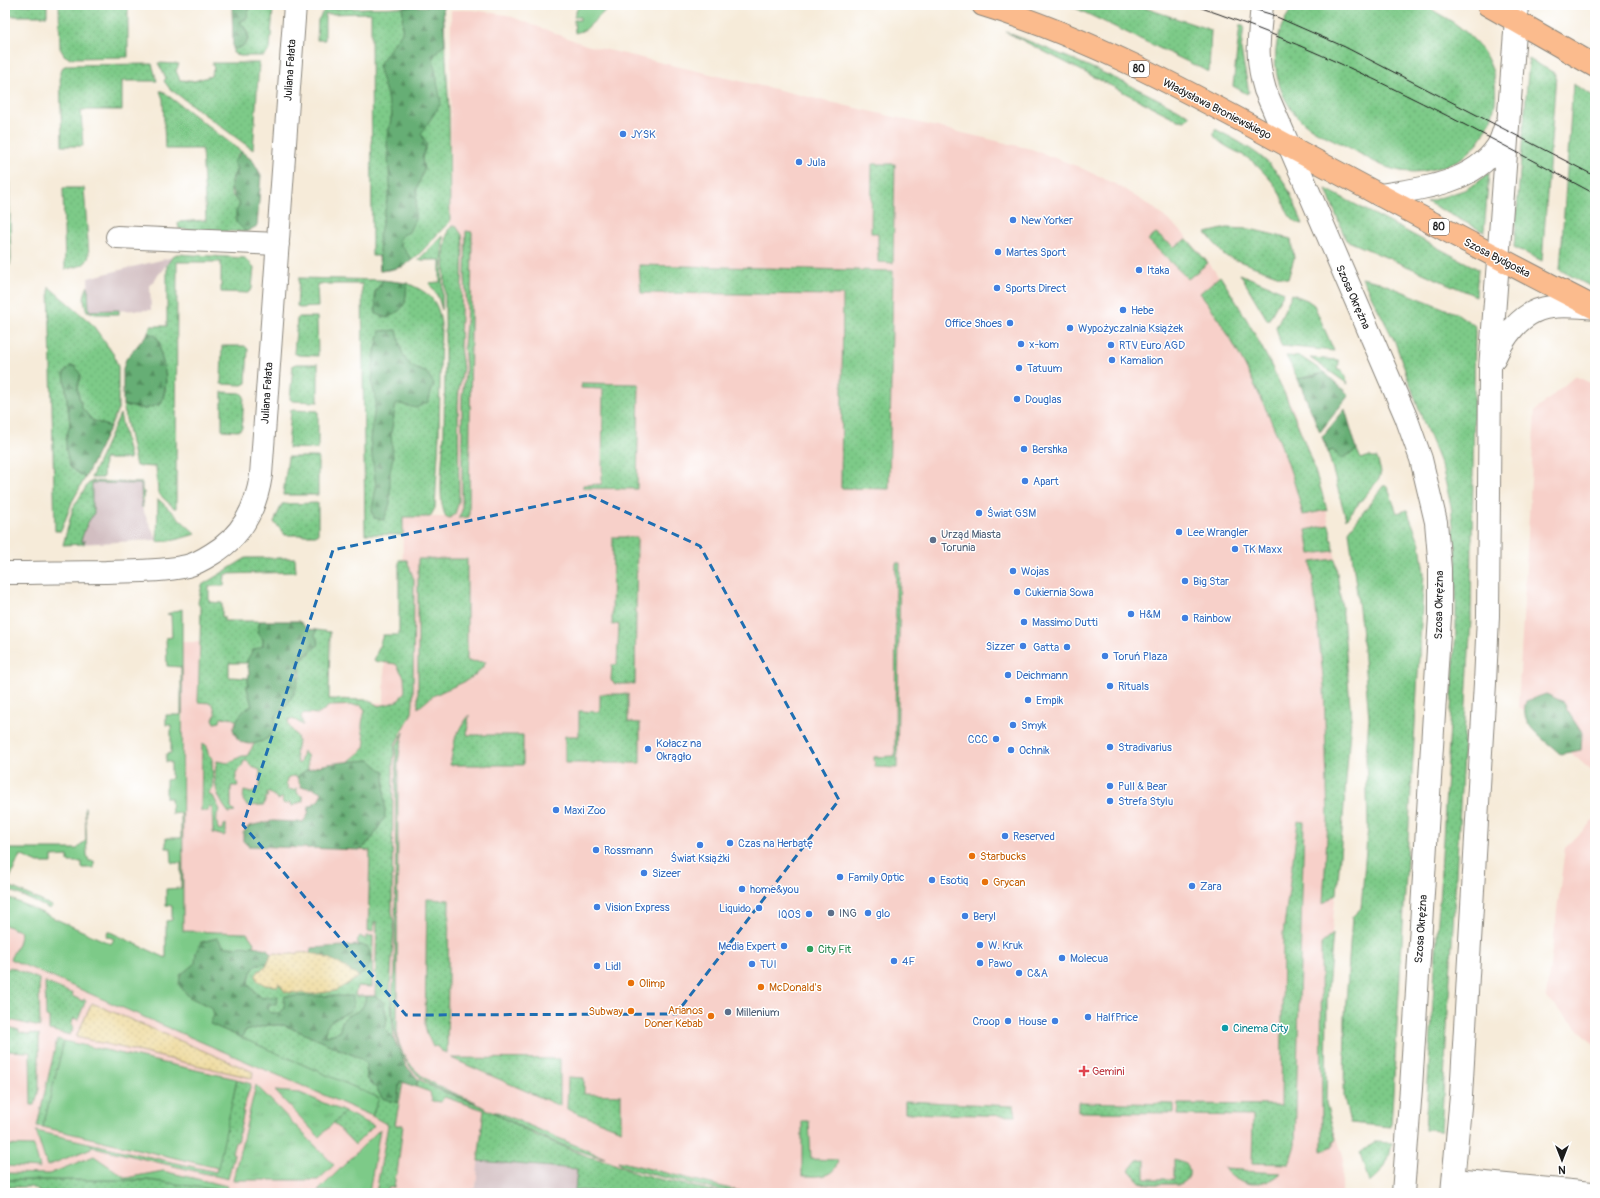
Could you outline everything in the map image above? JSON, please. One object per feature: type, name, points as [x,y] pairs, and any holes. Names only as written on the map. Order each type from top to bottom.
[{"type":"main road","name":"Władysława Broniewskiego","points":[[983,5],[1025,18],[1103,51],[1288,146],[1379,195]]},
{"type":"main road","points":[[1488,5],[1517,13],[1595,66]]},
{"type":"main road","name":"Szosa Bydgoska","points":[[1379,195],[1498,259],[1595,308]]},
{"type":"street","name":"Juliana Fałata","points":[[5,573],[173,569],[200,561],[226,546],[235,537],[252,510],[261,475],[295,5]]},
{"type":"street","name":"Szosa Okrężna","points":[[1262,5],[1257,51],[1259,69],[1265,90],[1413,435],[1426,476],[1438,546],[1440,616],[1411,1088],[1402,1193]]},
{"type":"street","name":"Szosa Okrężna","points":[[1257,51],[1270,14],[1276,5]]},
{"type":"street","points":[[1517,13],[1511,112],[1490,369],[1488,616],[1485,683],[1462,1088],[1453,1186],[1592,1193]]},
{"type":"street","points":[[1379,195],[1422,188],[1459,177],[1485,161],[1499,143],[1511,112]]},
{"type":"street","points":[[117,237],[278,244]]},
{"type":"street","points":[[1490,369],[1501,343],[1521,321],[1537,311],[1551,307],[1595,308]]},
{"type":"highlighted area","points":[[589,495],[700,546],[839,800],[676,1014],[406,1015],[243,825],[333,550]]},
{"type":"shaded area","points":[[451,10],[473,10],[507,15],[586,45],[1031,149],[1079,167],[1119,186],[1155,209],[1182,232],[1209,263],[1238,305],[1266,355],[1294,411],[1314,466],[1326,510],[1336,560],[1347,665],[1342,820],[1326,998],[1325,1104],[1343,1155],[1342,1193],[746,1193],[621,1168],[484,1110],[476,1188],[461,1193],[408,1193],[381,1190],[380,1193],[243,1193],[148,1180],[5,1180],[5,902],[360,1058],[274,996],[180,934],[181,642],[200,642],[199,696],[384,703],[385,637],[402,637],[403,517],[449,517]]},
{"type":"shaded area","points":[[173,257],[150,285],[151,310],[89,311],[88,278]]},
{"type":"shaded area","points":[[1575,376],[1595,385],[1595,774],[1518,706],[1535,411]]},
{"type":"shaded area","points":[[91,483],[142,484],[142,508],[157,540],[78,544],[92,508]]},
{"type":"shaded area","points":[[1595,819],[1595,1045],[1546,997],[1565,848]]},
{"type":"shaded area","points":[[482,1120],[675,1193],[461,1193],[476,1188]]},
{"type":"green space","points":[[5,5],[47,5],[47,16],[5,16]]},
{"type":"green space","points":[[59,5],[128,5],[128,57],[69,58],[64,55],[60,48]]},
{"type":"green space","points":[[232,5],[249,5],[247,18],[240,22],[244,26],[248,39],[244,45],[233,49]]},
{"type":"green space","points":[[249,5],[272,5],[273,8],[270,50],[264,56],[240,56],[233,53],[233,49],[244,45],[248,39],[247,31],[240,22],[247,18]]},
{"type":"green space","points":[[582,5],[611,5],[585,30],[575,33],[574,20],[580,20],[580,17],[574,17],[577,9]]},
{"type":"green space","points":[[1069,5],[1136,5],[1211,30],[1209,72]]},
{"type":"green space","points":[[1295,5],[1422,5],[1441,15],[1464,31],[1483,51],[1489,62],[1496,88],[1495,103],[1491,120],[1477,144],[1464,157],[1456,161],[1429,170],[1408,172],[1388,168],[1375,162],[1319,133],[1307,125],[1291,109],[1283,95],[1278,80],[1276,64],[1276,49],[1279,33],[1286,18]]},
{"type":"green space","points":[[443,6],[449,112],[450,222],[420,254],[412,260],[393,269],[380,271],[379,256],[372,256],[371,13],[325,14],[325,40],[317,40],[318,20],[325,9]]},
{"type":"green space","points":[[443,6],[445,44],[438,50],[433,58],[441,103],[421,134],[427,144],[422,158],[424,169],[417,189],[415,219],[409,232],[401,236],[399,242],[412,260],[402,267],[380,271],[379,237],[390,187],[387,140],[392,113],[378,66],[402,32],[403,7]]},
{"type":"green space","points":[[5,16],[11,260],[10,265],[5,269]]},
{"type":"green space","points":[[1240,25],[1244,26],[1241,50],[1249,92],[1247,94],[1233,86]]},
{"type":"green space","points":[[1006,32],[1145,92],[1190,116],[1185,121],[1178,120]]},
{"type":"green space","points":[[1529,59],[1556,74],[1542,261],[1514,247]]},
{"type":"green space","points":[[158,63],[179,64],[176,71],[180,80],[194,81],[211,76],[214,68],[212,63],[259,63],[253,150],[170,89],[164,81],[166,78]]},
{"type":"green space","points":[[152,64],[157,81],[122,81],[122,110],[81,110],[83,146],[62,146],[60,72],[63,67],[68,65]]},
{"type":"green space","points":[[1573,84],[1595,97],[1595,289],[1560,270]]},
{"type":"green space","points":[[160,91],[242,152],[237,155],[237,169],[231,180],[231,194],[240,205],[236,222],[246,232],[179,229],[178,222],[206,220],[202,149],[165,149],[163,99]]},
{"type":"green space","points":[[1215,129],[1254,151],[1274,169],[1287,188],[1303,224],[1298,223],[1290,217],[1279,192],[1258,166],[1248,158],[1225,146],[1216,139],[1214,135]]},
{"type":"green space","points":[[242,152],[253,161],[261,175],[257,226],[246,232],[236,222],[236,211],[240,205],[231,188],[237,169],[233,162]]},
{"type":"green space","points":[[872,164],[895,164],[893,263],[878,262],[878,233],[871,233]]},
{"type":"green space","points":[[1489,173],[1484,232],[1427,202],[1464,190],[1477,183]]},
{"type":"green space","points":[[63,188],[84,188],[89,255],[86,262],[83,264],[65,269]]},
{"type":"green space","points":[[1326,189],[1478,269],[1476,296],[1346,240]]},
{"type":"green space","points":[[452,226],[456,226],[462,235],[463,245],[460,347],[463,368],[458,405],[459,501],[455,514],[450,518],[446,517],[443,509],[441,499],[441,475],[444,440],[445,386],[444,253],[448,230]]},
{"type":"green space","points":[[1227,228],[1250,229],[1291,239],[1294,258],[1288,279],[1225,256],[1206,233]]},
{"type":"green space","points":[[466,231],[472,232],[469,517],[458,518],[462,511],[462,397],[466,368],[464,346],[467,310],[465,276]]},
{"type":"green space","points":[[1156,234],[1174,247],[1187,239],[1208,263],[1188,279],[1148,240]]},
{"type":"green space","points":[[443,236],[442,310],[438,297],[429,283],[440,282],[440,260],[418,260]]},
{"type":"green space","points":[[177,254],[245,258],[254,267],[252,289],[248,293],[221,292],[221,262],[177,262],[176,508],[174,508],[158,493],[156,467],[136,466],[123,405],[145,409],[161,404],[165,392],[166,381],[160,351],[160,342],[155,335],[148,333],[151,326],[167,326],[167,265],[173,256]]},
{"type":"green space","points":[[639,265],[893,271],[889,489],[841,488],[843,295],[641,293]]},
{"type":"green space","points":[[1240,274],[1284,292],[1268,321]]},
{"type":"green space","points":[[1220,276],[1253,331],[1282,389],[1307,449],[1327,510],[1303,515],[1286,457],[1262,402],[1230,338],[1213,310],[1200,293]]},
{"type":"green space","points":[[299,278],[383,280],[375,292],[376,313],[387,318],[405,302],[407,283],[427,294],[438,308],[441,324],[439,434],[435,508],[430,517],[403,517],[403,535],[365,534],[362,284],[317,284],[318,307],[299,308],[297,306]]},
{"type":"green space","points":[[1362,278],[1379,282],[1458,314],[1475,326],[1471,618],[1441,1131],[1425,1130],[1456,629],[1456,553],[1451,506],[1443,471],[1395,342]]},
{"type":"green space","points":[[383,280],[407,283],[404,305],[387,318],[376,314],[375,292]]},
{"type":"green space","points":[[88,286],[89,311],[119,310],[119,314],[95,314],[87,311],[84,298]]},
{"type":"green space","points":[[49,287],[92,324],[114,355],[118,367],[118,409],[110,427],[92,420],[82,408],[77,389],[81,375],[64,373],[70,424],[66,439],[70,467],[85,478],[72,502],[61,531],[55,531]]},
{"type":"green space","points":[[1292,294],[1307,300],[1314,305],[1334,351],[1281,346],[1276,327]]},
{"type":"green space","points":[[299,317],[317,317],[318,356],[298,355],[294,353],[297,319]]},
{"type":"green space","points":[[397,330],[402,351],[407,362],[412,366],[426,372],[434,383],[428,402],[416,408],[396,403],[391,434],[393,457],[390,472],[390,504],[384,520],[374,518],[372,510],[376,487],[370,439],[376,401],[372,384],[374,357],[380,331]]},
{"type":"green space","points":[[148,333],[155,335],[160,342],[160,351],[166,381],[161,404],[145,409],[123,405],[123,369],[126,359]]},
{"type":"green space","points":[[222,346],[245,346],[248,349],[246,383],[242,385],[221,384]]},
{"type":"green space","points":[[1286,356],[1301,357],[1325,373],[1298,379]]},
{"type":"green space","points":[[1310,358],[1338,360],[1339,364],[1337,369],[1342,370],[1348,384]]},
{"type":"green space","points":[[318,364],[318,402],[292,401],[290,399],[293,365]]},
{"type":"green space","points":[[70,366],[75,366],[81,375],[77,389],[82,408],[92,420],[110,427],[85,478],[70,467],[66,450],[66,439],[70,424],[64,373]]},
{"type":"green space","points":[[1325,373],[1349,395],[1320,432],[1298,379]]},
{"type":"green space","points":[[582,383],[639,384],[637,489],[583,488],[583,485],[602,484],[603,389],[581,388]]},
{"type":"green space","points":[[222,392],[241,393],[244,396],[242,428],[238,431],[222,430]]},
{"type":"green space","points":[[1345,409],[1357,450],[1341,459],[1333,450],[1328,452],[1322,437]]},
{"type":"green space","points":[[291,410],[318,411],[318,449],[288,448]]},
{"type":"green space","points":[[120,414],[130,459],[104,459],[103,478],[91,478]]},
{"type":"green space","points":[[1333,450],[1341,458],[1357,450],[1361,459],[1370,456],[1372,458],[1377,458],[1381,472],[1379,479],[1346,519],[1328,452]]},
{"type":"green space","points":[[288,457],[318,457],[318,495],[283,495]]},
{"type":"green space","points":[[92,481],[142,483],[142,490],[145,493],[143,493],[143,507],[142,508],[141,484],[92,483],[92,507],[94,508],[94,513],[87,524],[81,540],[83,543],[85,540],[84,544],[63,545],[73,508],[88,484]]},
{"type":"green space","points":[[1383,486],[1387,486],[1397,513],[1407,510],[1420,544],[1424,573],[1391,1127],[1350,1123],[1344,1097],[1345,1016],[1352,917],[1361,908],[1368,826],[1366,755],[1369,718],[1361,625],[1349,531]]},
{"type":"green space","points":[[158,499],[196,534],[175,540],[157,542]]},
{"type":"green space","points":[[318,503],[318,535],[285,535],[274,522],[282,504]]},
{"type":"green space","points":[[1329,525],[1334,551],[1310,554],[1306,530]]},
{"type":"green space","points":[[613,537],[637,537],[635,684],[615,684],[611,680],[612,665],[617,665],[619,624],[612,625]]},
{"type":"green space","points":[[246,558],[295,558],[296,572],[225,574],[224,586],[209,586],[209,602],[222,603],[222,617],[224,617],[224,621],[260,621],[257,633],[263,639],[263,646],[247,660],[248,663],[229,663],[229,677],[249,678],[247,688],[252,706],[237,721],[229,717],[221,718],[220,722],[215,723],[213,719],[215,711],[211,703],[198,702],[201,609],[198,603],[202,585]]},
{"type":"green space","points":[[418,559],[467,559],[467,661],[486,662],[477,674],[436,694],[418,708]]},
{"type":"green space","points":[[1335,559],[1343,615],[1351,718],[1337,893],[1323,904],[1328,820],[1324,686],[1311,562]]},
{"type":"green space","points":[[399,560],[407,560],[414,580],[413,703],[412,713],[395,744],[393,763],[392,912],[394,925],[390,990],[394,1039],[385,1029],[387,1018],[383,1002],[375,996],[377,922],[374,922],[374,931],[368,932],[370,851],[361,850],[373,837],[370,760],[348,762],[365,748],[362,726],[365,710],[361,705],[329,706],[319,714],[304,713],[301,716],[303,725],[295,720],[289,719],[290,727],[298,740],[295,753],[298,764],[300,763],[303,751],[307,755],[308,769],[297,777],[293,776],[287,779],[286,783],[288,789],[293,790],[297,788],[297,793],[303,797],[303,801],[292,806],[291,802],[286,804],[283,803],[282,797],[279,800],[270,793],[267,793],[268,796],[266,797],[264,805],[247,806],[243,800],[244,791],[252,793],[260,786],[260,770],[252,767],[247,761],[244,761],[241,768],[236,773],[238,786],[231,786],[231,808],[235,812],[229,813],[218,795],[215,775],[217,761],[228,763],[242,756],[247,756],[255,743],[268,738],[275,717],[283,711],[301,675],[299,661],[310,653],[316,630],[330,632],[329,699],[367,700],[379,706],[399,700],[405,691],[404,677],[396,664],[374,661],[383,635],[399,635]]},
{"type":"green space","points":[[896,563],[900,563],[897,768],[875,767],[874,757],[895,756]]},
{"type":"green space","points":[[182,609],[183,931],[247,933],[254,943],[253,946],[225,947],[217,938],[201,942],[196,952],[195,963],[180,975],[179,985],[189,997],[212,1008],[214,1015],[210,1024],[379,1098],[372,1116],[10,959],[18,944],[21,932],[5,925],[5,896],[111,944],[114,939],[106,936],[108,931],[166,958],[166,921],[172,920],[172,906],[166,905],[166,889],[181,888],[181,863],[172,863],[171,848],[166,848],[166,838],[181,838],[181,813],[172,814],[171,798],[166,798],[166,780],[171,779],[171,762],[166,762],[166,754],[171,753],[171,725],[166,725],[166,715],[181,715],[181,667],[167,666],[166,638],[172,637],[171,615],[167,614]]},
{"type":"green space","points":[[260,621],[300,621],[307,629],[316,630],[315,635],[319,644],[299,661],[299,678],[297,685],[287,705],[275,717],[274,730],[262,741],[246,744],[237,738],[233,729],[242,712],[252,706],[247,688],[249,673],[247,660],[253,650],[263,646],[263,639],[257,633]]},
{"type":"green space","points":[[600,694],[628,694],[628,722],[640,723],[640,763],[565,763],[565,736],[579,736],[579,711],[600,712]]},
{"type":"green space","points":[[1546,694],[1564,702],[1567,710],[1582,733],[1581,750],[1560,754],[1540,737],[1529,725],[1525,710],[1526,701]]},
{"type":"green space","points":[[469,715],[467,735],[523,735],[523,765],[450,765],[456,735]]},
{"type":"green space","points":[[404,732],[398,763],[397,1036],[402,1051],[417,1072],[438,1086],[476,1102],[467,1100],[436,1087],[425,1081],[416,1073],[402,1054],[395,1030],[392,1000],[395,973],[396,746]]},
{"type":"green space","points":[[205,744],[207,746],[208,754],[212,758],[213,789],[209,792],[209,795],[213,796],[220,810],[217,817],[218,829],[221,830],[226,824],[226,833],[224,836],[213,833],[212,807],[209,806],[208,811],[201,811],[202,745]]},
{"type":"green space","points":[[370,760],[384,772],[385,817],[373,837],[361,850],[248,846],[243,841],[243,833],[249,826],[272,821],[303,822],[308,815],[309,806],[319,800],[322,792],[311,788],[301,787],[297,777],[303,772],[312,768],[342,762]]},
{"type":"green space","points":[[85,807],[87,855],[89,861],[94,861],[94,868],[82,868],[82,862],[68,862],[68,856],[52,857],[52,863],[38,863],[20,855],[7,885],[52,906],[50,909],[5,888],[5,849],[77,849],[86,840]]},
{"type":"green space","points":[[1298,821],[1304,822],[1295,1145],[1289,1164],[1252,1163],[1253,1116],[1178,1115],[1179,1104],[1281,1105],[1283,934]]},
{"type":"green space","points":[[427,899],[449,900],[447,1053],[441,1051],[436,1046],[433,1047],[425,1026]]},
{"type":"green space","points":[[1333,934],[1327,999],[1326,1103],[1336,1140],[1333,1142],[1333,1146],[1322,1151],[1321,944]]},
{"type":"green space","points":[[360,936],[367,940],[367,936],[373,936],[372,987],[357,986],[355,996],[366,996],[365,1003],[360,1010],[343,1020],[339,1032],[327,1036],[324,1032],[330,1022],[345,1014],[353,1007],[284,1001],[285,1008],[283,1010],[278,1013],[271,1013],[269,1012],[268,1008],[272,1004],[268,996],[262,998],[248,983],[251,972],[257,964],[269,963],[266,967],[259,971],[281,985],[347,985],[361,974],[367,946],[359,945],[357,941]]},
{"type":"green space","points":[[217,938],[225,947],[253,946],[267,949],[271,954],[269,963],[257,964],[251,972],[248,983],[262,998],[278,996],[276,1004],[272,1004],[268,1007],[269,1012],[278,1013],[285,1008],[285,996],[353,996],[353,1008],[349,1012],[330,1022],[325,1032],[327,1036],[339,1032],[343,1020],[360,1010],[365,1003],[366,996],[375,996],[383,1002],[387,1018],[385,1029],[394,1039],[406,1066],[418,1079],[416,1087],[400,1081],[397,1103],[382,1098],[375,1086],[367,1079],[366,1064],[360,1058],[284,1025],[268,1025],[245,1031],[242,1038],[210,1024],[212,1008],[189,997],[179,985],[180,975],[195,963],[196,952],[201,942]]},
{"type":"green space","points":[[359,945],[367,946],[371,954],[371,962],[368,969],[359,977],[324,957],[310,953],[311,948]]},
{"type":"green space","points":[[10,967],[39,979],[40,1027],[5,1019],[5,971]]},
{"type":"green space","points":[[45,982],[73,994],[72,996],[83,1001],[84,999],[86,1000],[78,1020],[74,1018],[71,1025],[74,1027],[70,1035],[49,1030],[49,1018],[46,1017]]},
{"type":"green space","points":[[268,1025],[284,1025],[360,1058],[366,1064],[367,1079],[375,1086],[382,1098],[397,1103],[400,1081],[403,1082],[395,1125],[403,1125],[397,1174],[394,1187],[388,1188],[387,1193],[376,1193],[388,1125],[372,1116],[379,1098],[242,1038],[245,1031]]},
{"type":"green space","points":[[5,1026],[30,1035],[31,1033],[39,1035],[39,1089],[35,1105],[31,1105],[30,1052],[5,1051]]},
{"type":"green space","points":[[57,1039],[64,1041],[43,1127],[37,1126]]},
{"type":"green space","points":[[64,1041],[237,1079],[218,1168],[43,1127]]},
{"type":"green space","points":[[451,1058],[560,1059],[560,1106]]},
{"type":"green space","points":[[568,1077],[584,1078],[584,1094],[621,1095],[621,1130],[567,1109]]},
{"type":"green space","points":[[418,1079],[439,1090],[479,1105],[535,1135],[589,1157],[610,1162],[637,1174],[722,1193],[618,1193],[575,1190],[577,1169],[478,1161],[484,1110],[444,1097],[441,1102],[432,1101],[430,1092],[416,1087]]},
{"type":"green space","points":[[237,1080],[251,1084],[242,1112],[244,1112],[237,1142],[235,1142],[232,1153],[234,1154],[228,1179],[94,1147],[89,1143],[216,1172]]},
{"type":"green space","points":[[256,1085],[334,1165],[318,1180],[233,1180]]},
{"type":"green space","points":[[275,1091],[300,1093],[345,1112],[319,1137]]},
{"type":"green space","points":[[905,1101],[1014,1106],[1016,1116],[905,1113]]},
{"type":"green space","points":[[1078,1102],[1174,1104],[1174,1113],[1078,1112]]},
{"type":"green space","points":[[345,1112],[374,1126],[355,1145],[334,1123]]},
{"type":"green space","points":[[494,1112],[498,1112],[605,1158],[578,1151],[548,1139],[519,1126]]},
{"type":"green space","points":[[802,1121],[809,1121],[811,1159],[838,1160],[833,1171],[819,1176],[802,1176]]},
{"type":"green space","points":[[380,1129],[369,1193],[318,1191]]},
{"type":"green space","points":[[36,1131],[89,1143],[94,1147],[47,1166]]},
{"type":"green space","points":[[1374,1142],[1392,1143],[1385,1166],[1369,1183],[1360,1153]]},
{"type":"green space","points":[[5,1145],[34,1146],[40,1168],[5,1166]]},
{"type":"green space","points":[[94,1156],[126,1178],[163,1171],[227,1186],[226,1191],[148,1180],[5,1180],[5,1173],[49,1174]]},
{"type":"green space","points":[[1145,1159],[1145,1179],[1174,1179],[1174,1159],[1186,1163],[1189,1170],[1188,1178],[1180,1184],[1148,1184],[1140,1182],[1129,1170],[1137,1160]]},
{"type":"green space","points":[[618,1161],[747,1193],[718,1190],[633,1170],[620,1165]]},
{"type":"green space","points":[[1224,1168],[1243,1169],[1243,1171],[1281,1173],[1267,1182],[1251,1184],[1244,1183],[1236,1179]]},
{"type":"green space","points":[[5,1180],[148,1180],[243,1193],[41,1193],[31,1187],[5,1187]]},
{"type":"sand","points":[[271,954],[318,954],[336,962],[359,977],[335,991],[312,994],[285,992],[279,983],[278,986],[265,985],[257,980],[256,975],[259,971],[266,967]]},
{"type":"sand","points":[[92,1003],[253,1072],[252,1078],[76,1037]]},
{"type":"tram line","points":[[1193,5],[1245,24],[1348,67],[1447,116],[1595,194]]},
{"type":"tram line","points":[[1240,5],[1270,14],[1345,47],[1595,176]]},
{"type":"place","name":"JYSK","points":[[623,134]]},
{"type":"place","name":"Jula","points":[[799,162]]},
{"type":"place","name":"New Yorker","points":[[1013,220]]},
{"type":"place","name":"Martes Sport","points":[[998,252]]},
{"type":"place","name":"Itaka","points":[[1139,270]]},
{"type":"place","name":"Sports Direct","points":[[997,288]]},
{"type":"place","name":"Hebe","points":[[1123,310]]},
{"type":"place","name":"Office Shoes","points":[[1010,323]]},
{"type":"place","name":"Wypożyczalnia Książek","points":[[1070,328]]},
{"type":"place","name":"x-kom","points":[[1021,344]]},
{"type":"place","name":"RTV Euro AGD","points":[[1111,345]]},
{"type":"place","name":"Kamalion","points":[[1112,360]]},
{"type":"place","name":"Tatuum","points":[[1019,368]]},
{"type":"place","name":"Douglas","points":[[1017,399]]},
{"type":"place","name":"Bershka","points":[[1024,449]]},
{"type":"place","name":"Apart","points":[[1025,481]]},
{"type":"place","name":"Świat GSM","points":[[979,513]]},
{"type":"place","name":"Lee Wrangler","points":[[1179,532]]},
{"type":"place","name":"Urząd Miasta Torunia","points":[[933,540]]},
{"type":"place","name":"TK Maxx","points":[[1235,549]]},
{"type":"place","name":"Wojas","points":[[1013,571]]},
{"type":"place","name":"Big Star","points":[[1185,581]]},
{"type":"place","name":"Cukiernia Sowa","points":[[1017,592]]},
{"type":"place","name":"H&M","points":[[1131,614]]},
{"type":"place","name":"Rainbow","points":[[1185,618]]},
{"type":"place","name":"Massimo Dutti","points":[[1024,622]]},
{"type":"place","name":"Sizzer","points":[[1023,646]]},
{"type":"place","name":"Gatta","points":[[1067,647]]},
{"type":"place","name":"Toruń Plaza","points":[[1105,656]]},
{"type":"place","name":"Deichmann","points":[[1008,675]]},
{"type":"place","name":"Rituals","points":[[1110,686]]},
{"type":"place","name":"Empik","points":[[1028,700]]},
{"type":"place","name":"Smyk","points":[[1013,725]]},
{"type":"place","name":"CCC","points":[[996,739]]},
{"type":"place","name":"Stradivarius","points":[[1110,747]]},
{"type":"place","name":"Kołacz na Okrągło","points":[[648,749]]},
{"type":"place","name":"Ochnik","points":[[1011,750]]},
{"type":"place","name":"Pull & Bear","points":[[1110,786]]},
{"type":"place","name":"Strefa Stylu","points":[[1110,801]]},
{"type":"place","name":"Maxi Zoo","points":[[556,810]]},
{"type":"place","name":"Reserved","points":[[1005,836]]},
{"type":"place","name":"Czas na Herbatę","points":[[730,843]]},
{"type":"place","name":"Świat Książki","points":[[700,845]]},
{"type":"place","name":"Rossmann","points":[[596,850]]},
{"type":"place","name":"Starbucks","points":[[972,856]]},
{"type":"place","name":"Sizeer","points":[[644,873]]},
{"type":"place","name":"Family Optic","points":[[840,877]]},
{"type":"place","name":"Esotiq","points":[[932,880]]},
{"type":"place","name":"Grycan","points":[[985,882]]},
{"type":"place","name":"Zara","points":[[1192,886]]},
{"type":"place","name":"home&you","points":[[742,889]]},
{"type":"place","name":"Vision Express","points":[[597,907]]},
{"type":"place","name":"Liquido","points":[[759,908]]},
{"type":"place","name":"ING","points":[[831,913]]},
{"type":"place","name":"glo","points":[[868,913]]},
{"type":"place","name":"IQOS","points":[[809,914]]},
{"type":"place","name":"Beryl","points":[[965,916]]},
{"type":"place","name":"W. Kruk","points":[[980,945]]},
{"type":"place","name":"Media Expert","points":[[784,946]]},
{"type":"place","name":"City Fit","points":[[810,949]]},
{"type":"place","name":"Molecua","points":[[1062,958]]},
{"type":"place","name":"4F","points":[[894,961]]},
{"type":"place","name":"Pawo","points":[[980,963]]},
{"type":"place","name":"TUI","points":[[752,964]]},
{"type":"place","name":"Lidl","points":[[597,966]]},
{"type":"place","name":"C&A","points":[[1019,973]]},
{"type":"place","name":"Olimp","points":[[631,983]]},
{"type":"place","name":"McDonald's","points":[[761,987]]},
{"type":"place","name":"Subway","points":[[631,1011]]},
{"type":"place","name":"Millenium","points":[[728,1012]]},
{"type":"place","name":"Arianos Doner Kebab","points":[[711,1016]]},
{"type":"place","name":"HalfPrice","points":[[1088,1017]]},
{"type":"place","name":"Croop","points":[[1008,1021]]},
{"type":"place","name":"House","points":[[1055,1021]]},
{"type":"place","name":"Cinema City","points":[[1225,1028]]},
{"type":"place","name":"Gemini","points":[[1084,1071]]}]
